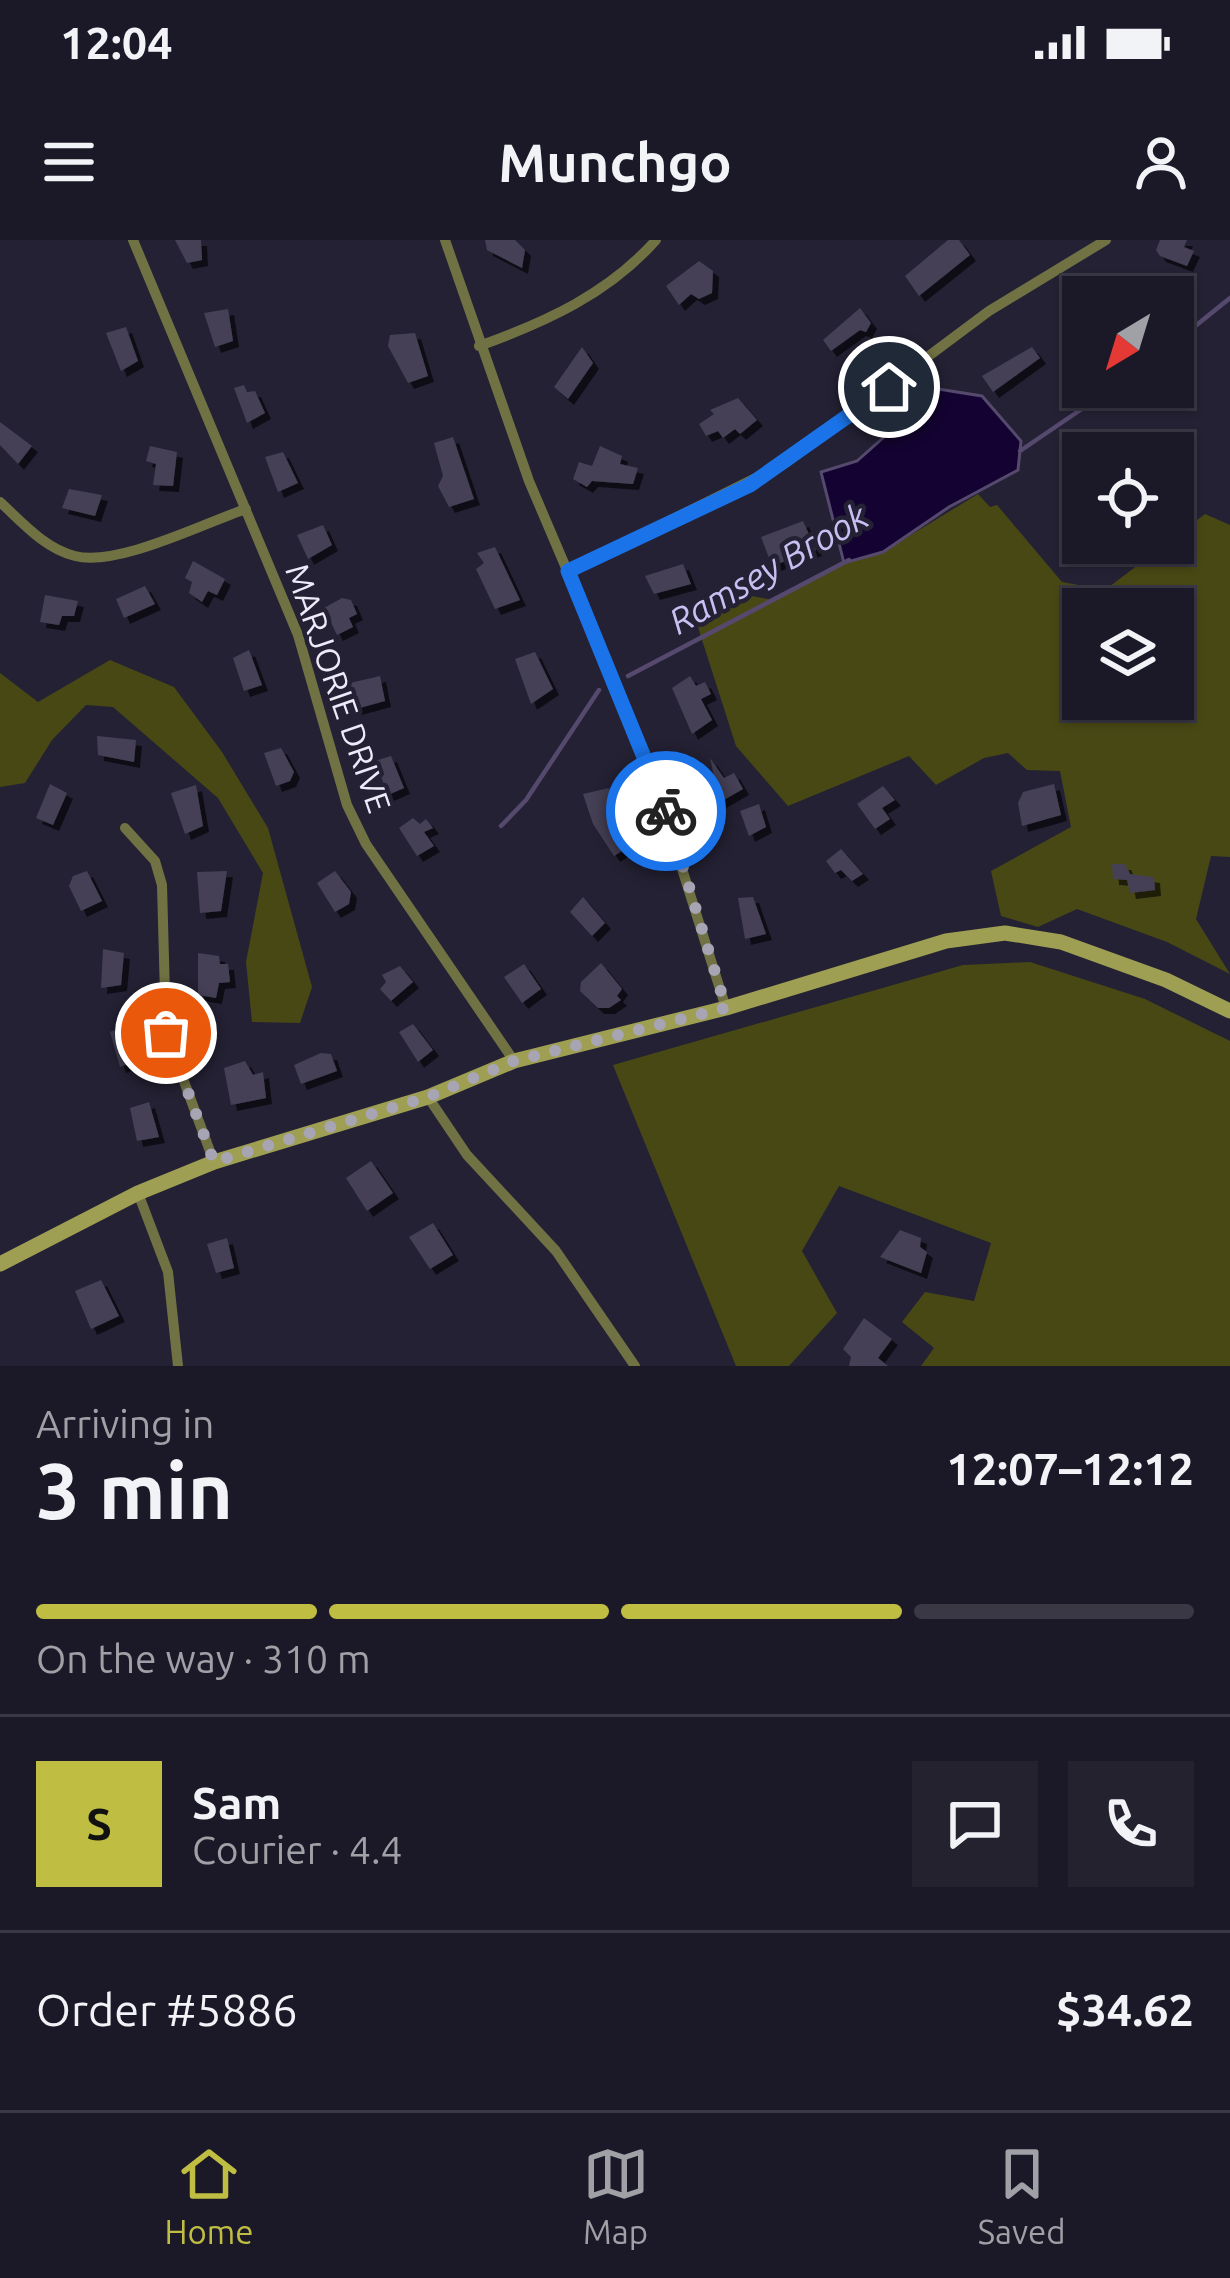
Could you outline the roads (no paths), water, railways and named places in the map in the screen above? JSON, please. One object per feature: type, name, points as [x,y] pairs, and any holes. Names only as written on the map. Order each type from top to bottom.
[{"type":"street","name":"MARJORIE DRIVE","points":[[134,240],[298,634],[347,805],[366,844],[514,1061]]},
{"type":"street","points":[[446,240],[479,346],[647,758],[726,1008]]},
{"type":"street","points":[[479,346],[566,311],[620,274],[656,240]]},
{"type":"street","points":[[568,571],[784,464],[989,311],[1106,240]]},
{"type":"street","points":[[0,502],[44,542],[76,556],[92,557],[108,557],[246,508]]},
{"type":"street","points":[[125,828],[154,861],[161,884],[166,1033],[214,1162]]},
{"type":"street","points":[[0,1264],[138,1193],[214,1162],[428,1097],[514,1061],[726,1008],[946,940],[1005,933],[1087,950],[1230,1011]]},
{"type":"street","points":[[428,1097],[467,1155],[556,1251],[635,1366]]},
{"type":"street","points":[[138,1193],[168,1272],[178,1366]]},
{"type":"waterway","name":"Ramsey Brook","points":[[1194,327],[1230,298]]},
{"type":"waterway","name":"Ramsey Brook","points":[[1020,451],[1083,408]]},
{"type":"waterway","name":"Ramsey Brook","points":[[628,676],[849,560]]},
{"type":"waterway","name":"Ramsey Brook","points":[[501,826],[526,800],[599,690]]}]
